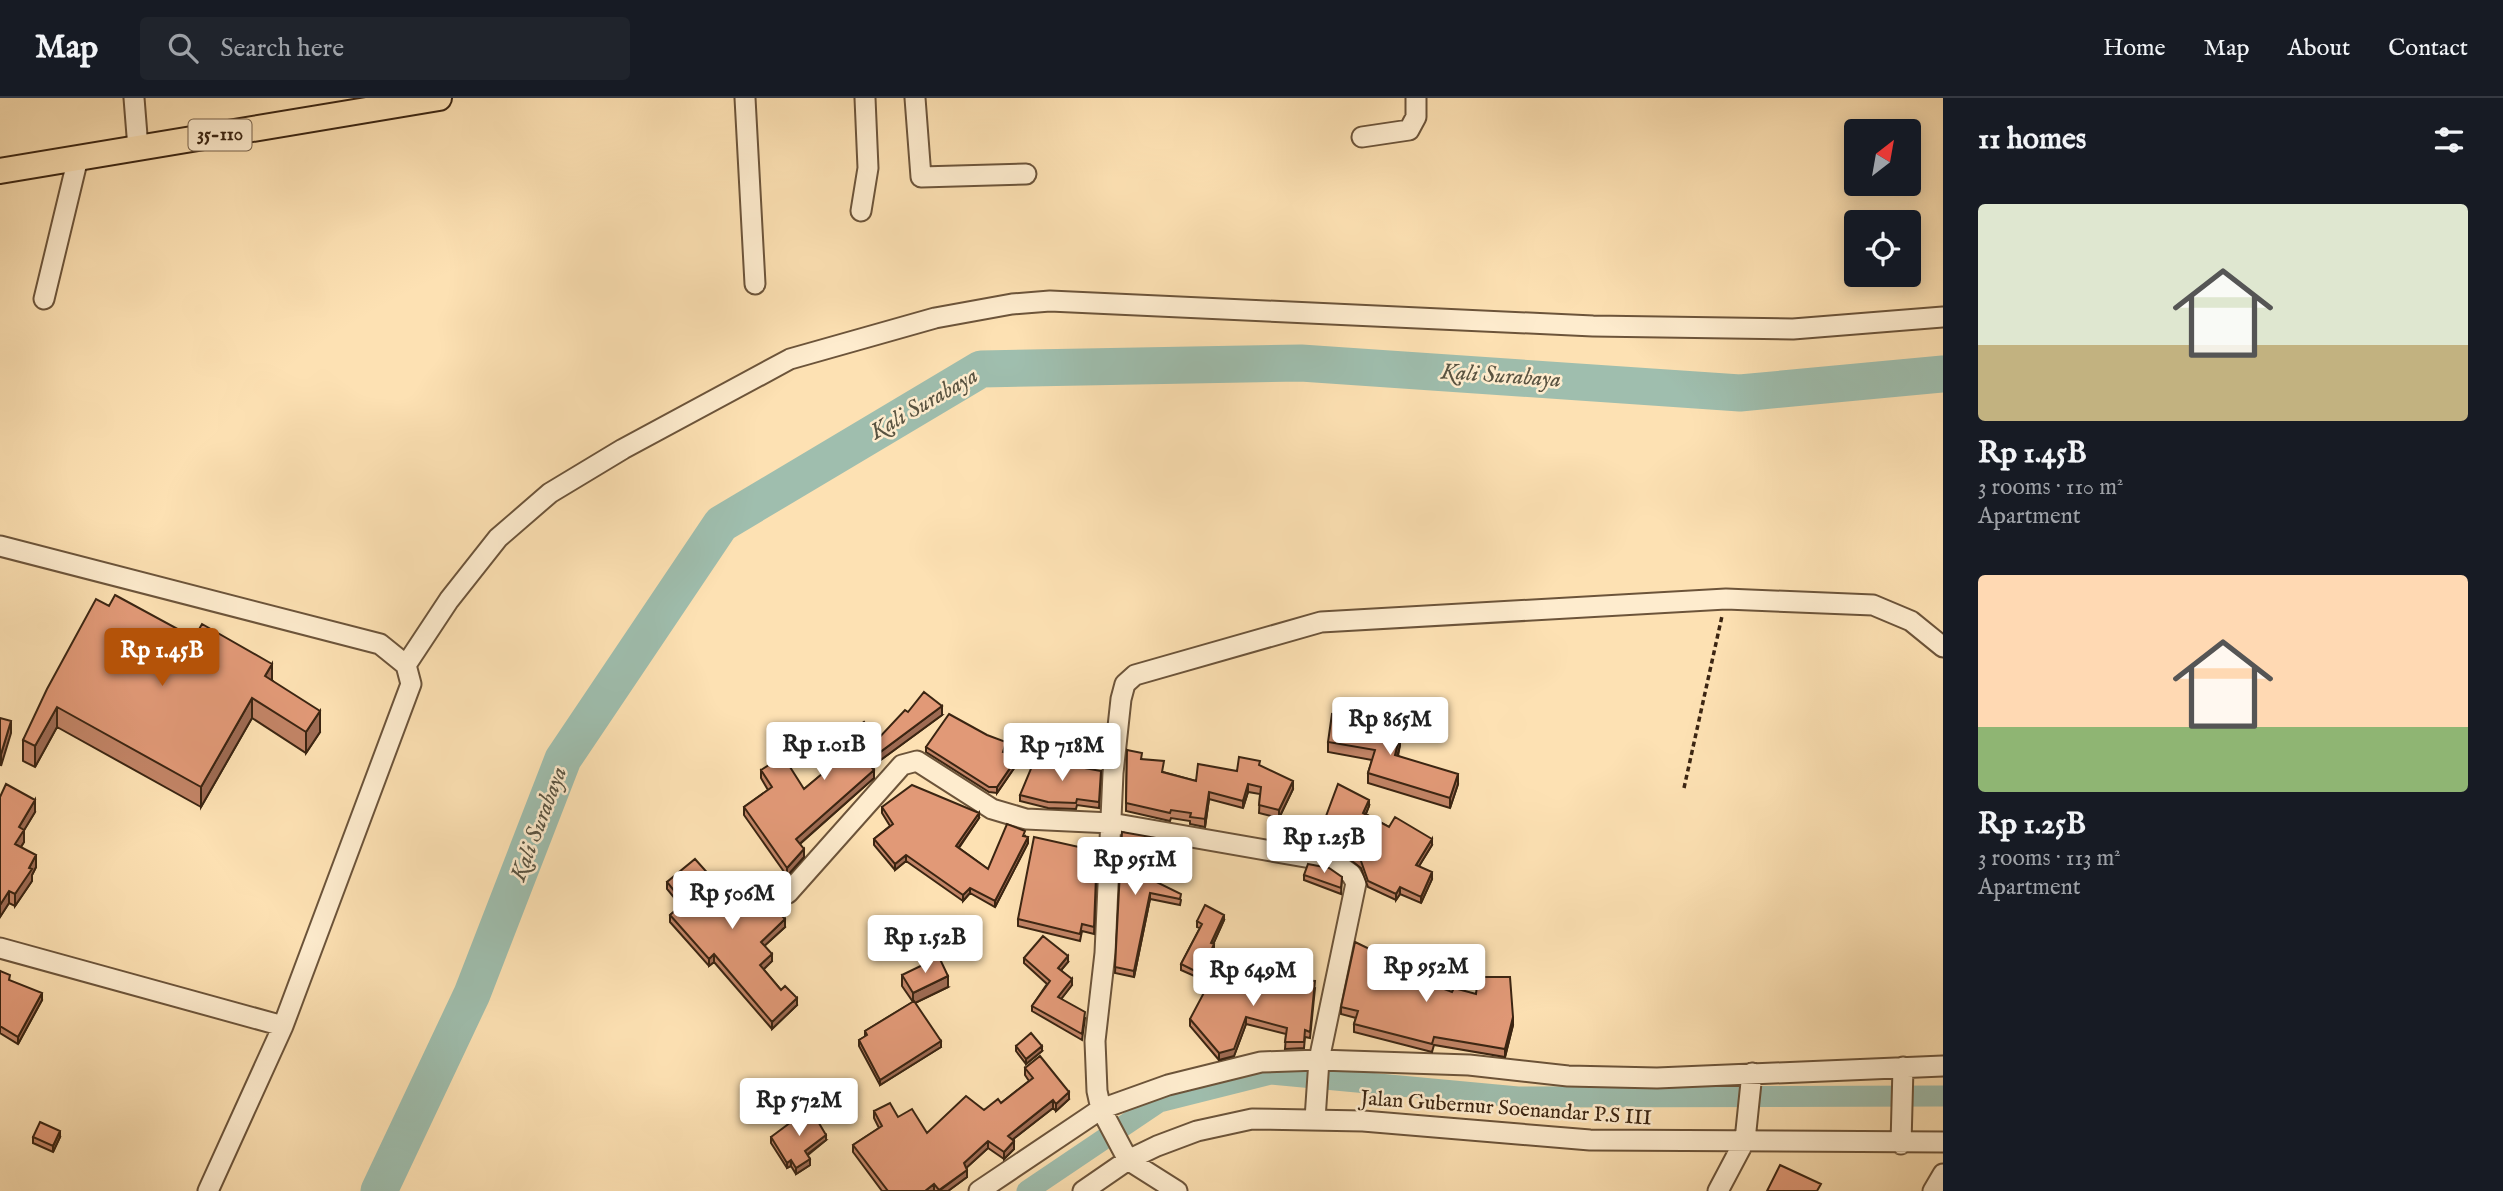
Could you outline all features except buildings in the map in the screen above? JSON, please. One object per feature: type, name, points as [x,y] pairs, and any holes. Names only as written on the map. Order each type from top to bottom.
[{"type":"main road","name":"35-110","points":[[0,171],[393,102],[439,98]]},
{"type":"street","points":[[134,98],[138,148]]},
{"type":"street","points":[[746,98],[755,284]]},
{"type":"street","points":[[861,211],[868,168],[864,98]]},
{"type":"street","points":[[915,98],[921,177],[1026,174]]},
{"type":"street","points":[[1362,137],[1409,130],[1416,117],[1416,98]]},
{"type":"street","points":[[44,299],[78,158]]},
{"type":"street","points":[[406,666],[449,600],[498,538],[550,494],[623,449],[790,359],[935,318],[1012,304],[1050,301],[1593,326],[1793,329],[1943,317]]},
{"type":"street","points":[[0,546],[380,644],[406,666],[411,684],[283,1026],[208,1191]]},
{"type":"street","points":[[1177,1191],[1125,1154],[1103,1113],[1097,1091],[1095,1041],[1105,953],[1111,823],[1121,699],[1125,684],[1135,675],[1321,622],[1726,599],[1873,605],[1910,621],[1943,647]]},
{"type":"street","points":[[788,893],[902,765],[909,762],[924,764],[992,809],[1009,815],[1027,819],[1111,823],[1334,862],[1351,874],[1356,883],[1318,1066],[1315,1112]]},
{"type":"street","points":[[0,948],[283,1026]]},
{"type":"street","points":[[979,1191],[1103,1113],[1168,1085],[1261,1062],[1318,1066],[1469,1065],[1568,1076],[1657,1078],[1902,1076],[1943,1066]]},
{"type":"street","points":[[1901,1137],[1902,1076]]},
{"type":"street","points":[[1718,1191],[1745,1133],[1751,1078]]},
{"type":"street","name":"Jalan Gubernur Soenandar P.S III","points":[[1098,1189],[1125,1154],[1196,1131],[1252,1119],[1315,1112],[1590,1140],[1665,1143],[1745,1133],[1901,1137],[1943,1142]]},
{"type":"street","points":[[1933,1191],[1943,1174]]},
{"type":"path","points":[[1684,789],[1726,599]]},
{"type":"waterway","name":"Kali Surabaya","points":[[379,1191],[472,994],[563,759],[721,524],[981,369],[1301,363],[1740,393],[1943,374]]},
{"type":"waterway","points":[[1027,1191],[1159,1102],[1271,1074],[1518,1097],[1943,1096]]}]
